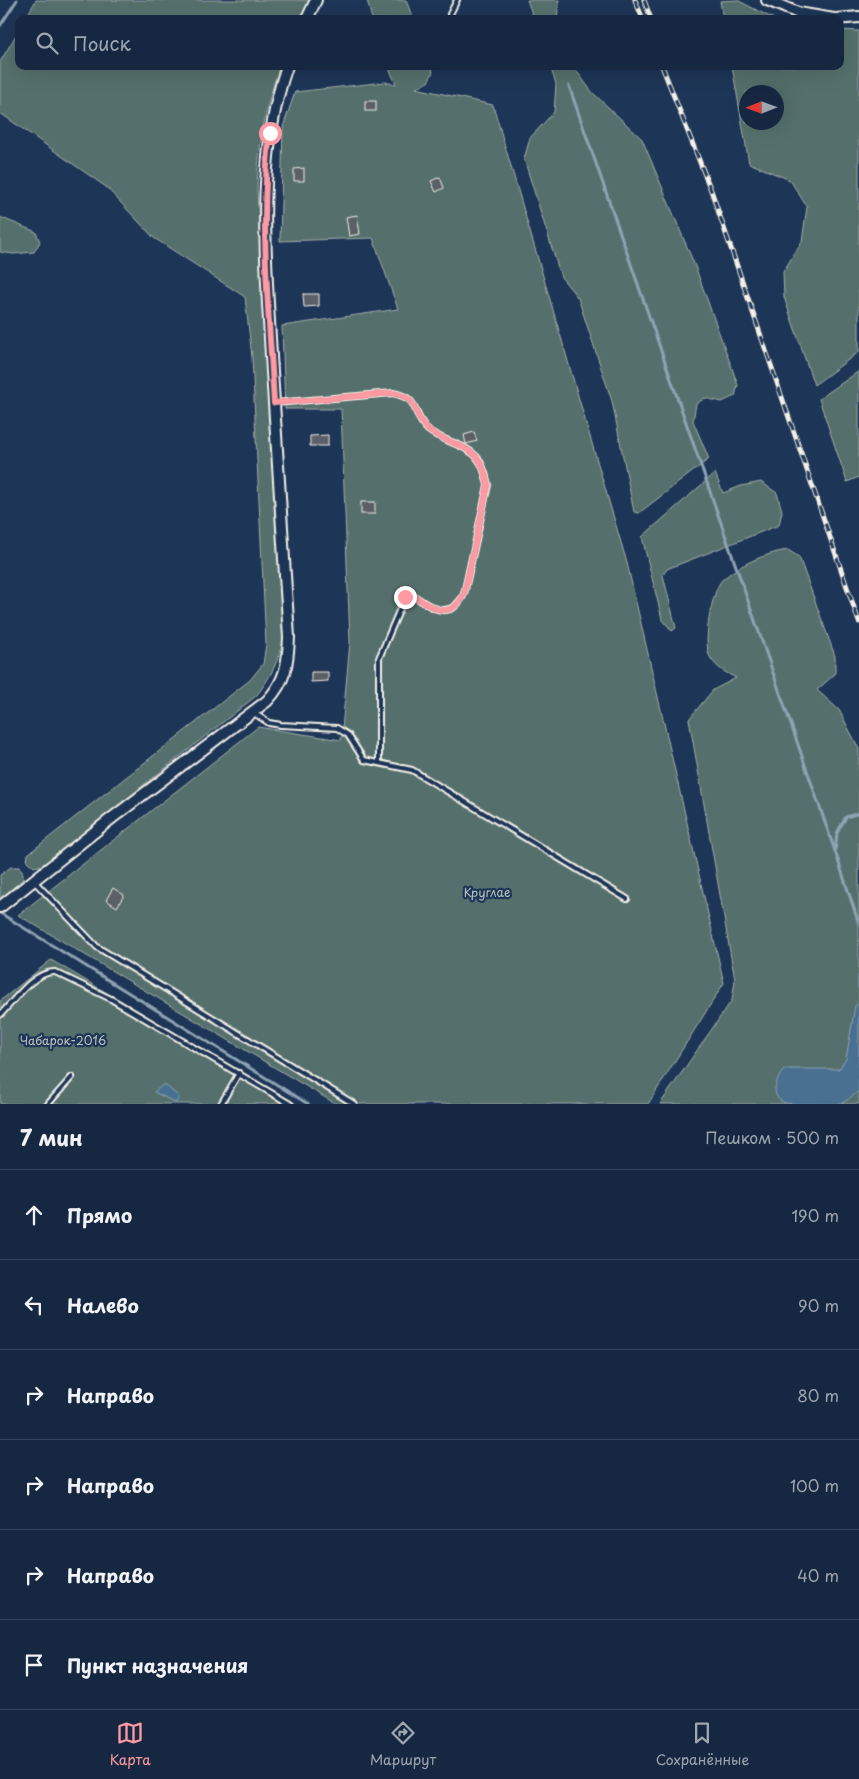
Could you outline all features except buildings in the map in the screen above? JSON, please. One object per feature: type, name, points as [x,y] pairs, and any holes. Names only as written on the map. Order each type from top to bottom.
[{"type":"street","points":[[309,15],[316,0]]},
{"type":"street","points":[[767,0],[798,13],[810,15]]},
{"type":"street","points":[[844,18],[859,17]]},
{"type":"street","points":[[3,904],[252,712],[278,689],[288,663],[289,637],[265,251],[266,169],[278,90],[285,70]]},
{"type":"lane","points":[[450,14],[456,0]]},
{"type":"lane","points":[[274,403],[393,393],[404,395],[414,403],[418,420],[430,431],[475,456],[485,471],[488,485],[464,594],[459,605],[453,609],[440,610],[430,608],[413,595],[405,597],[379,658],[379,762]]},
{"type":"lane","points":[[252,712],[275,724],[337,728],[348,735],[364,760],[412,770],[627,899]]},
{"type":"lane","points":[[33,879],[97,947],[354,1104]]},
{"type":"lane","points":[[0,1015],[34,980],[49,972],[56,972],[111,999],[290,1104]]},
{"type":"lane","points":[[221,1104],[239,1073]]},
{"type":"lane","points":[[48,1104],[72,1077]]},
{"type":"green space","points":[[36,0],[312,0],[304,15],[27,15]]},
{"type":"green space","points":[[367,0],[406,0],[412,15],[371,15]]},
{"type":"green space","points":[[527,0],[559,0],[557,15],[533,15]]},
{"type":"green space","points":[[737,0],[766,15],[722,15],[720,1]]},
{"type":"green space","points":[[844,30],[859,31],[859,352],[814,385],[784,297],[783,272],[802,241],[807,207],[790,180],[749,163],[743,130],[784,130],[784,85],[739,85],[739,106],[733,70],[844,70]]},
{"type":"green space","points":[[15,37],[15,70],[279,70],[263,127],[257,190],[284,635],[280,652],[270,675],[256,696],[43,865],[34,867],[27,861],[28,854],[250,680],[263,664],[266,644],[252,357],[245,297],[154,238],[106,187],[0,113],[0,62]]},
{"type":"green space","name":"Круглае","points":[[390,70],[432,70],[428,82],[416,88],[493,105],[627,563],[724,983],[648,1104],[336,1104],[18,915],[258,727],[341,740],[350,642],[341,409],[285,409],[282,326],[398,309],[373,238],[280,241],[283,127],[295,92],[385,82],[396,84]]},
{"type":"green space","points":[[551,70],[576,70],[592,92],[642,139],[695,266],[738,385],[735,396],[722,402],[705,398],[696,404],[693,421],[709,459],[639,513],[634,512],[612,401],[578,298],[561,277],[524,159],[530,138],[554,112],[556,84]]},
{"type":"green space","points":[[0,217],[36,232],[40,242],[34,252],[13,254],[0,252]]},
{"type":"green space","points":[[859,371],[859,477],[847,482],[819,399]]},
{"type":"green space","points":[[715,473],[723,493],[741,486],[761,482],[777,493],[782,511],[779,525],[667,569],[663,575],[676,628],[672,631],[662,619],[642,537]]},
{"type":"green space","points":[[788,550],[799,557],[835,656],[835,674],[817,690],[839,710],[859,749],[859,1104],[660,1104],[732,1000],[735,980],[689,719],[713,690],[736,678],[718,667],[710,657],[707,641],[709,617],[715,594],[722,580],[736,569],[753,560]]},
{"type":"green space","points":[[11,867],[19,867],[23,873],[23,879],[0,899],[0,875]]},
{"type":"green space","name":"Чабарок-2016","points":[[51,960],[296,1104],[0,1104],[0,1001]]},
{"type":"water","points":[[859,1003],[859,1091],[840,1104],[785,1103],[780,1100],[775,1092],[775,1087],[785,1069],[839,1069],[846,1059],[855,1006]]},
{"type":"water","points":[[164,1084],[179,1097],[176,1103],[154,1092]]},
{"type":"waterway","points":[[0,26],[17,0]]},
{"type":"waterway","points":[[569,86],[835,851]]},
{"type":"waterway","points":[[859,813],[846,817],[837,833],[835,851],[859,924]]},
{"type":"waterway","points":[[0,913],[308,1104]]},
{"type":"waterway","points":[[859,976],[859,988]]},
{"type":"railway","points":[[635,0],[641,15]]},
{"type":"railway","points":[[644,0],[650,15]]},
{"type":"railway","points":[[664,70],[712,193],[859,622]]},
{"type":"route","points":[[270,133],[266,169],[265,251],[274,403],[393,393],[404,395],[414,403],[418,420],[430,431],[475,456],[485,471],[488,485],[464,594],[459,605],[453,609],[440,610],[430,608],[413,595],[405,597]]}]
